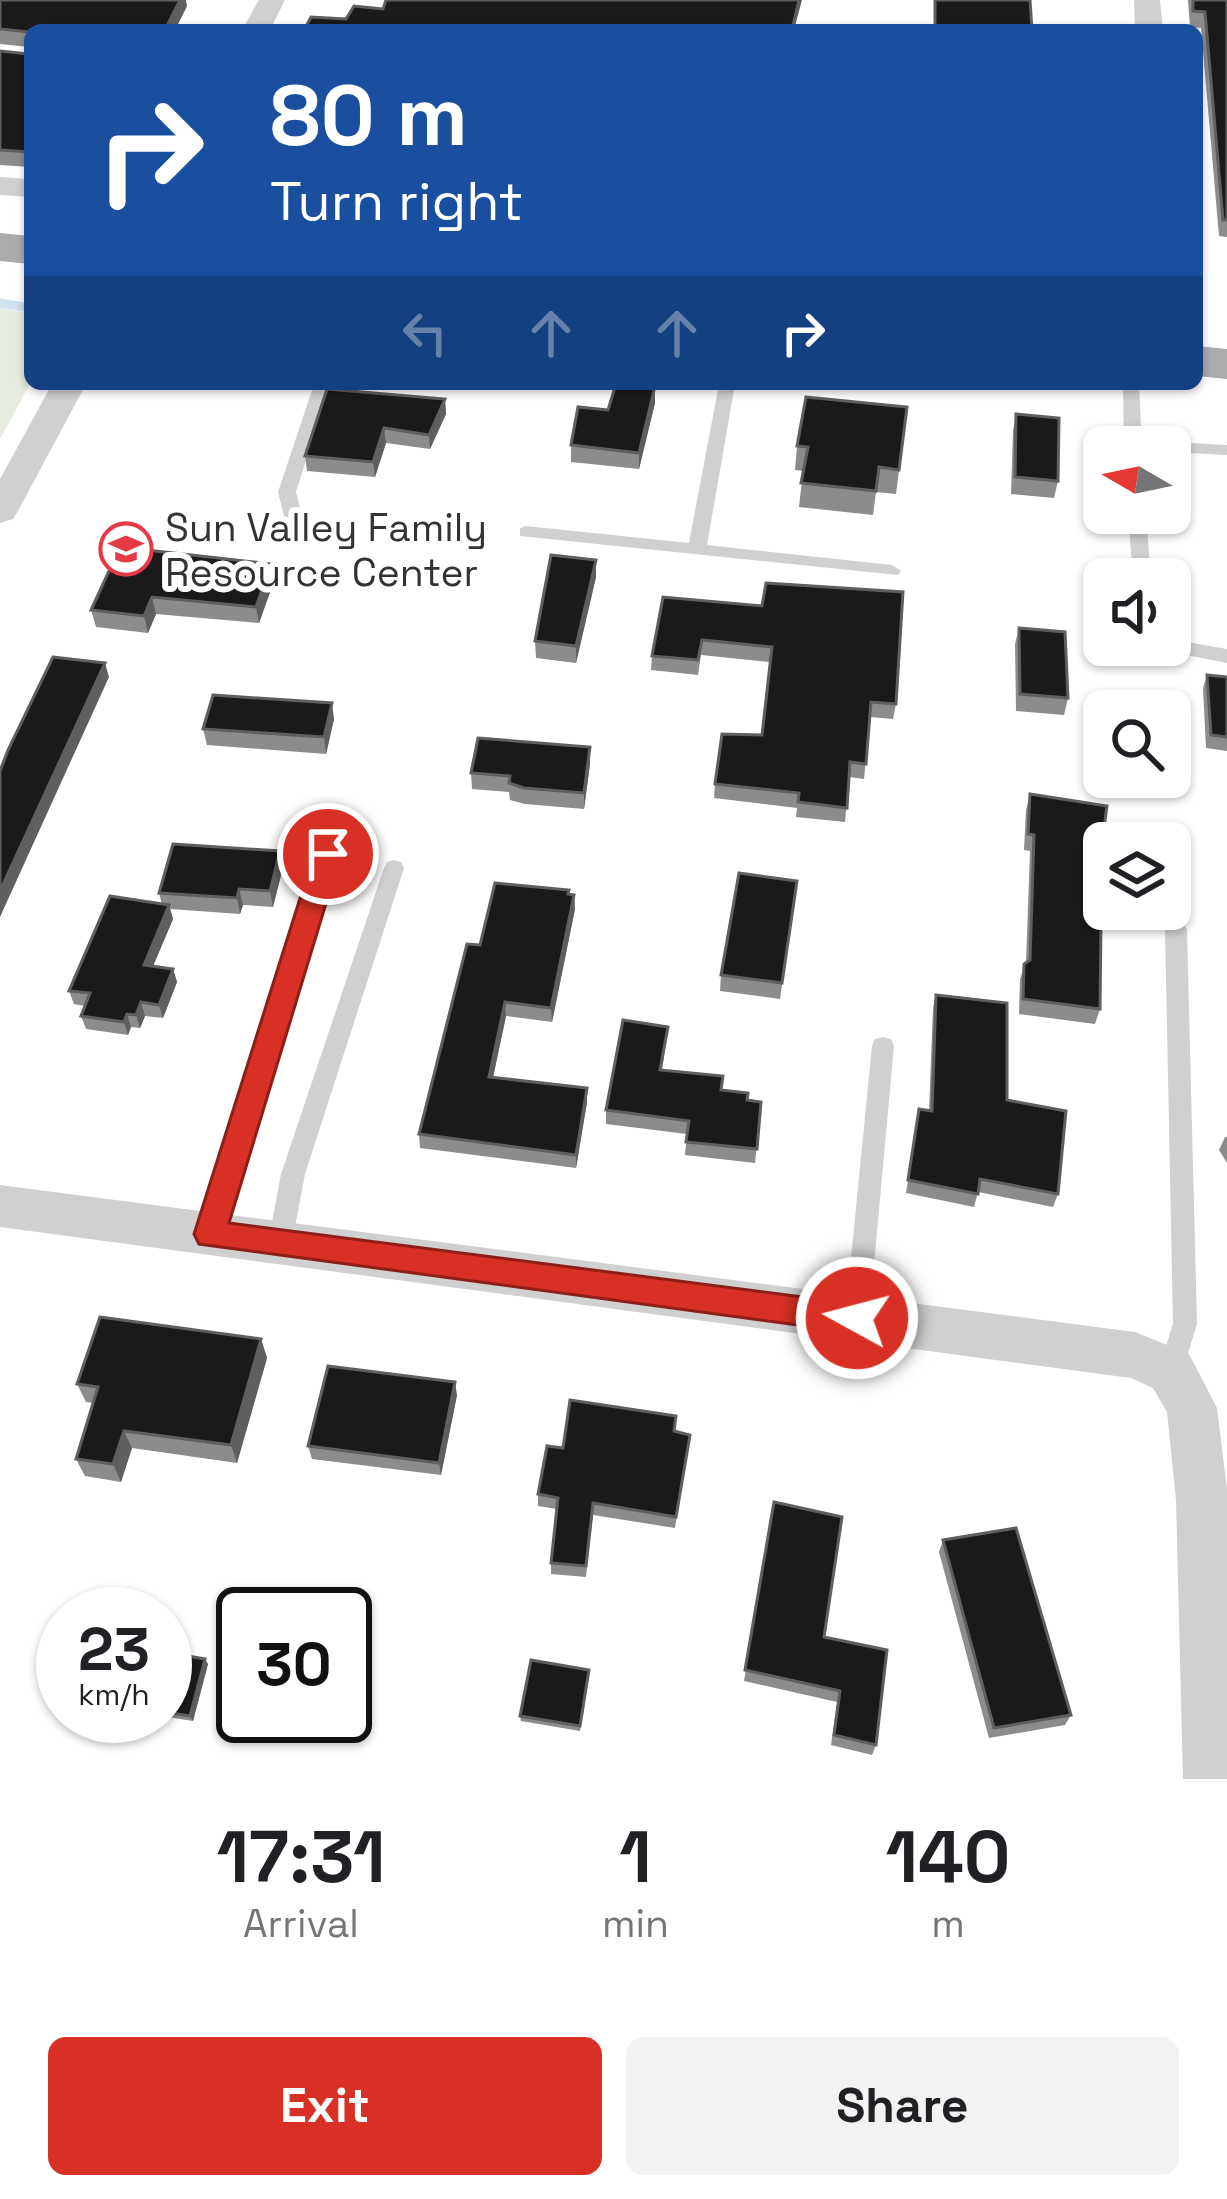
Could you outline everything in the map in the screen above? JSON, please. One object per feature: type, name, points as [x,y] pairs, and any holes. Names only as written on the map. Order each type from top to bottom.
[{"type":"street","points":[[0,512],[66,390]]},
{"type":"street","points":[[0,1207],[1135,1355],[1171,1371],[1192,1408],[1202,1500],[1212,1779]]},
{"type":"lane","points":[[294,520],[287,491],[320,390]]},
{"type":"lane","points":[[698,550],[726,390]]},
{"type":"lane","points":[[1131,390],[1132,426]]},
{"type":"lane","points":[[1191,448],[1227,450]]},
{"type":"lane","points":[[526,532],[892,571]]},
{"type":"lane","points":[[1191,649],[1227,656]]},
{"type":"lane","points":[[210,1234],[328,854]]},
{"type":"lane","points":[[280,1243],[293,1174],[394,868]]},
{"type":"lane","points":[[1171,1371],[1186,1324],[1176,930]]},
{"type":"lane","points":[[857,1318],[883,1046]]},
{"type":"shaded area","points":[[0,307],[24,313],[27,390],[0,439]]},
{"type":"building","points":[[0,0],[180,0],[168,24],[24,24],[24,31],[0,29]]},
{"type":"building","points":[[386,0],[799,0],[793,24],[307,24],[311,17],[346,19],[354,6],[383,9]]},
{"type":"building","points":[[935,0],[1030,0],[1032,24],[935,24]]},
{"type":"building","points":[[1193,0],[1227,0],[1227,220],[1223,220],[1205,12],[1193,11]]},
{"type":"building","points":[[0,51],[24,53],[24,152],[0,150]]},
{"type":"building","points":[[327,390],[445,399],[429,435],[384,428],[373,462],[305,456]]},
{"type":"building","points":[[614,390],[654,390],[639,453],[571,445],[578,407],[608,410]]},
{"type":"building","points":[[806,397],[907,407],[899,470],[879,467],[876,491],[801,483],[808,447],[797,446]]},
{"type":"building","points":[[1016,414],[1059,418],[1058,481],[1015,477]]},
{"type":"building","points":[[120,547],[271,564],[256,607],[152,597],[144,616],[91,610]]},
{"type":"building","points":[[551,555],[596,560],[576,646],[535,641]]},
{"type":"building","points":[[766,583],[903,592],[896,704],[871,702],[866,764],[850,762],[847,808],[798,802],[799,793],[715,784],[722,734],[762,735],[772,647],[702,640],[698,660],[652,656],[663,597],[762,606]]},
{"type":"building","points":[[1019,628],[1065,632],[1068,698],[1020,694]]},
{"type":"building","points":[[53,657],[105,663],[0,891],[0,771]]},
{"type":"building","points":[[1207,675],[1227,677],[1227,737],[1211,735]]},
{"type":"building","points":[[213,695],[332,703],[324,737],[203,729]]},
{"type":"building","points":[[478,738],[590,747],[584,793],[524,788],[509,783],[510,776],[471,773]]},
{"type":"building","points":[[1030,794],[1107,806],[1105,822],[1083,822],[1083,930],[1101,930],[1100,1009],[1023,999],[1024,964],[1030,960],[1034,835],[1028,834]]},
{"type":"building","points":[[173,844],[280,851],[270,891],[239,889],[237,898],[159,893]]},
{"type":"building","points":[[739,873],[797,881],[782,983],[721,975]]},
{"type":"building","points":[[495,883],[569,890],[574,895],[551,1008],[505,1002],[489,1077],[587,1088],[576,1155],[419,1134],[467,944],[480,945]]},
{"type":"building","points":[[110,896],[169,905],[144,965],[173,969],[159,1005],[141,1002],[136,1015],[127,1014],[124,1022],[81,1016],[90,993],[69,991]]},
{"type":"building","points":[[936,995],[1007,1003],[1007,1100],[1066,1111],[1058,1194],[980,1179],[978,1194],[908,1180],[919,1109],[932,1111]]},
{"type":"building","points":[[623,1020],[668,1027],[660,1070],[723,1076],[721,1090],[748,1093],[747,1100],[761,1102],[757,1149],[686,1142],[689,1121],[606,1110]]},
{"type":"building","points":[[100,1317],[261,1339],[231,1445],[124,1431],[113,1464],[76,1459],[98,1387],[77,1384]]},
{"type":"building","points":[[328,1366],[455,1382],[439,1463],[308,1446]]},
{"type":"building","points":[[570,1400],[676,1416],[674,1431],[690,1435],[676,1517],[593,1503],[586,1566],[551,1563],[558,1498],[538,1494],[547,1446],[563,1448]]},
{"type":"building","points":[[774,1502],[842,1517],[824,1637],[887,1650],[876,1745],[834,1735],[840,1691],[745,1670]]},
{"type":"building","points":[[1016,1528],[1071,1715],[994,1728],[943,1540]]},
{"type":"building","points":[[192,1657],[205,1659],[192,1708]]},
{"type":"building","points":[[531,1660],[589,1670],[580,1726],[520,1716]]},
{"type":"waterway","points":[[0,303],[24,307]]},
{"type":"place","name":"Sun Valley Family Resource Center","points":[[126,549]]},
{"type":"route","points":[[328,854],[210,1234],[857,1318]]}]
